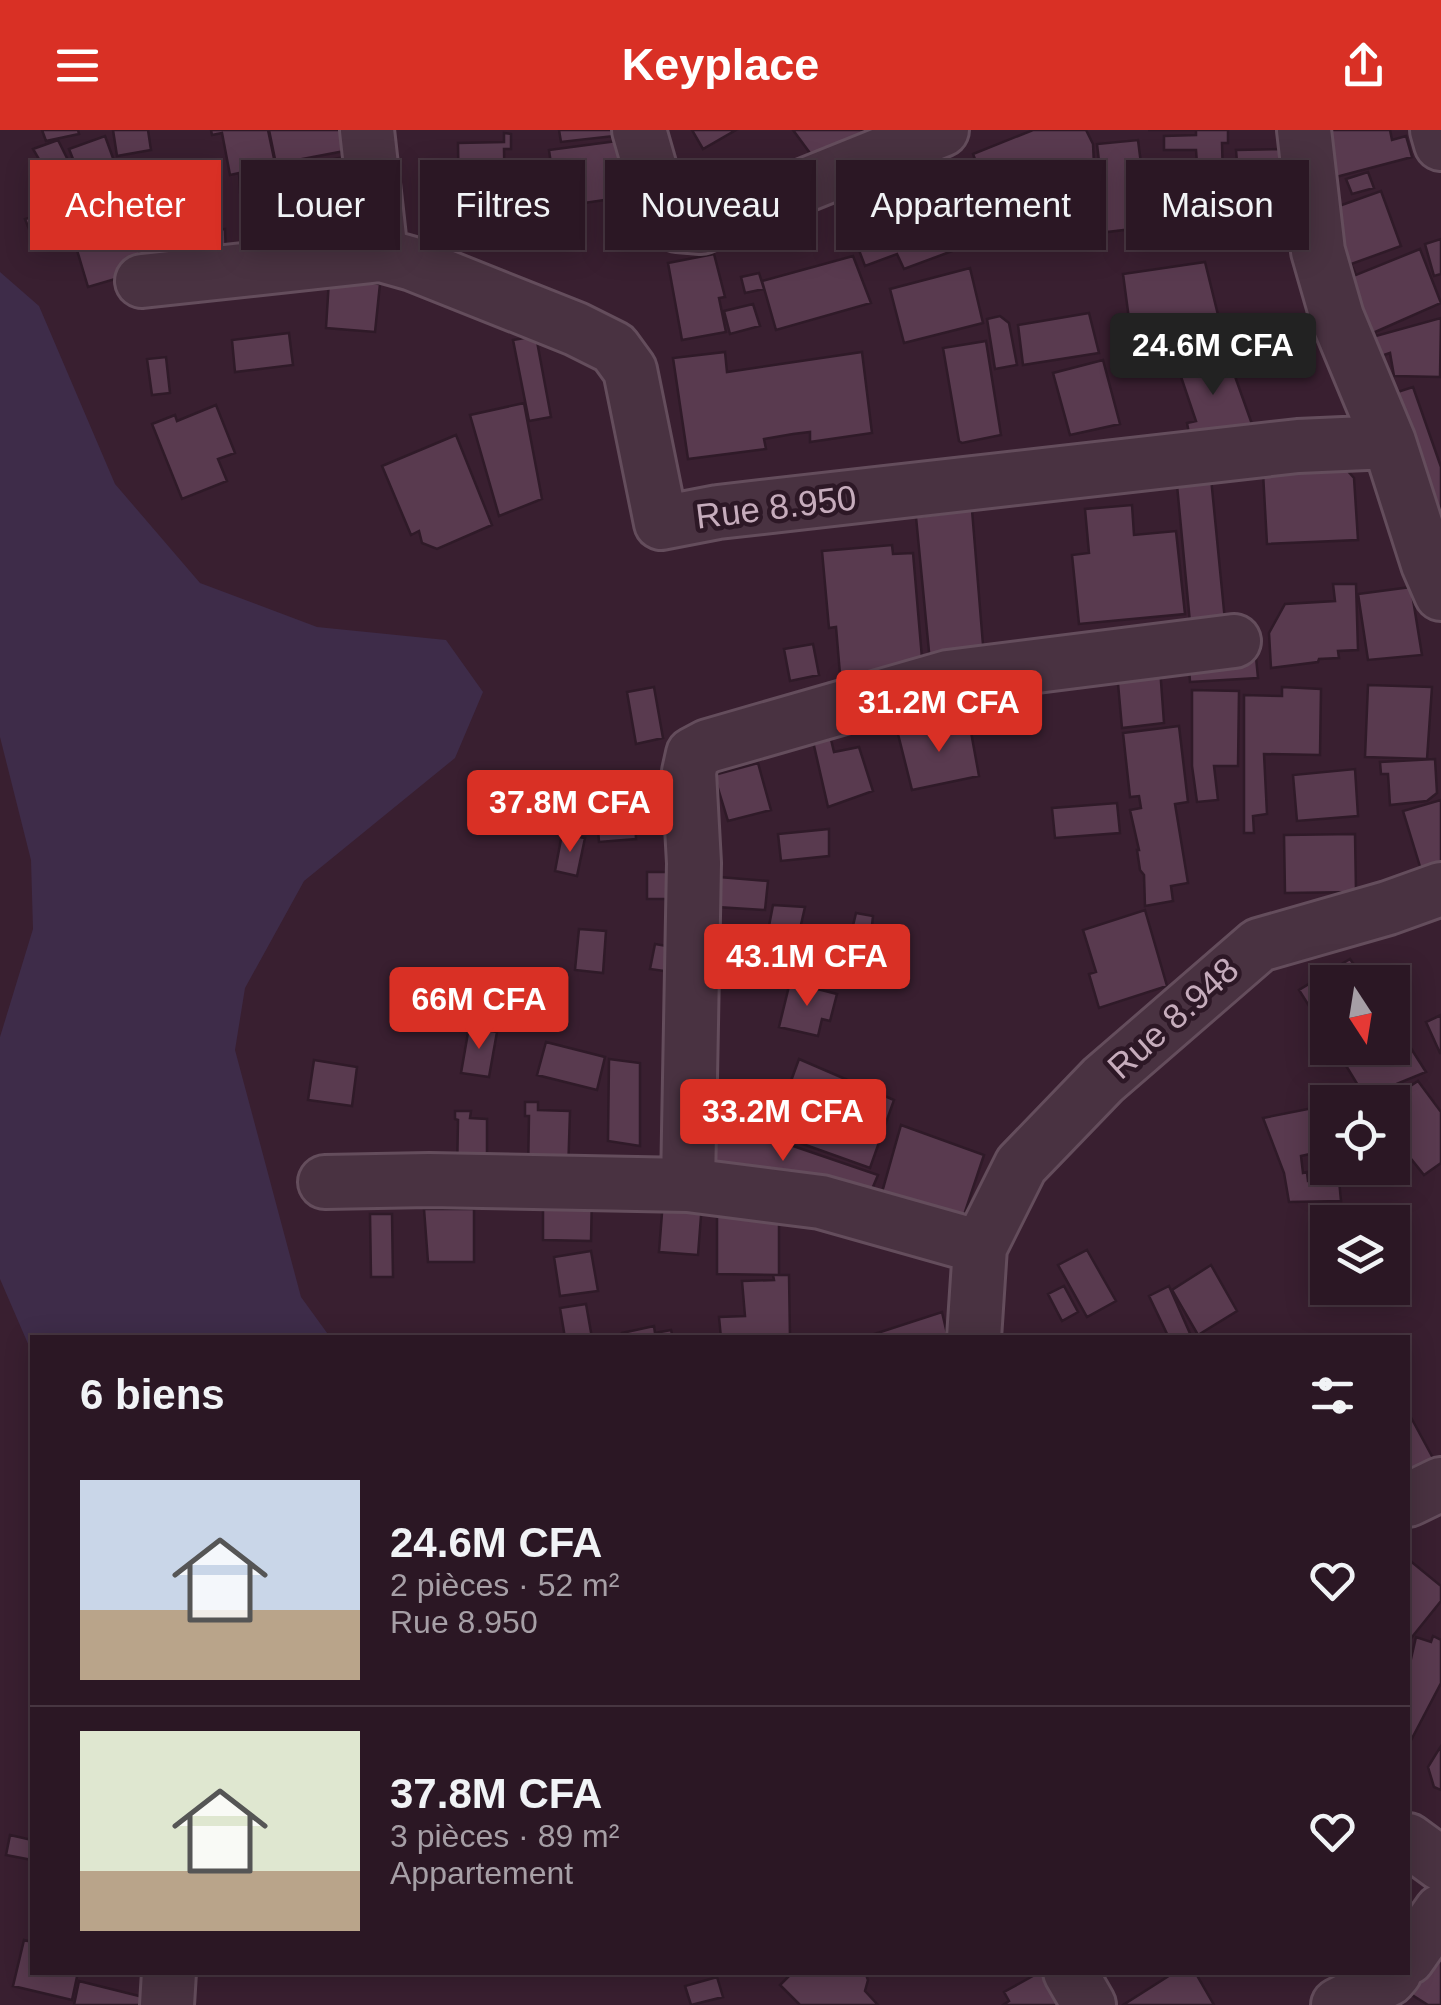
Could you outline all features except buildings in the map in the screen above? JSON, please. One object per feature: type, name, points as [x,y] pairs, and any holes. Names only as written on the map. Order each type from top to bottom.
[{"type":"street","points":[[142,282],[381,255],[367,130]]},
{"type":"street","points":[[640,130],[662,210],[678,225],[701,227],[942,130]]},
{"type":"street","points":[[1304,130],[1318,252],[1337,317],[1389,442],[1441,594]]},
{"type":"street","points":[[1437,130],[1441,144]]},
{"type":"street","name":"Rue 8.950","points":[[381,255],[540,314],[614,348],[630,370],[661,523],[718,512],[1298,446],[1389,442]]},
{"type":"street","points":[[688,1185],[694,863],[689,772],[693,754],[708,746],[948,677],[1234,641]]},
{"type":"street","name":"Rue 8.948","points":[[980,1247],[1021,1165],[1103,1080],[1242,956],[1259,945],[1388,908],[1441,888]]},
{"type":"street","points":[[326,1182],[688,1185],[821,1202],[980,1247],[974,1335]]},
{"type":"street","points":[[1410,1499],[1441,1484]]},
{"type":"street","points":[[1410,1841],[1441,1864]]},
{"type":"street","points":[[1410,1955],[1441,1911]]},
{"type":"street","points":[[166,2005],[169,1975]]},
{"type":"street","points":[[1072,1975],[1089,2005]]},
{"type":"street","points":[[1338,2005],[1393,1975]]},
{"type":"shaded area","points":[[0,272],[39,306],[115,484],[200,583],[317,627],[446,640],[483,692],[455,758],[304,881],[245,988],[235,1050],[301,1297],[329,1335],[30,1335],[30,1348],[0,1279],[0,1037],[33,929],[31,860],[0,737]]}]
